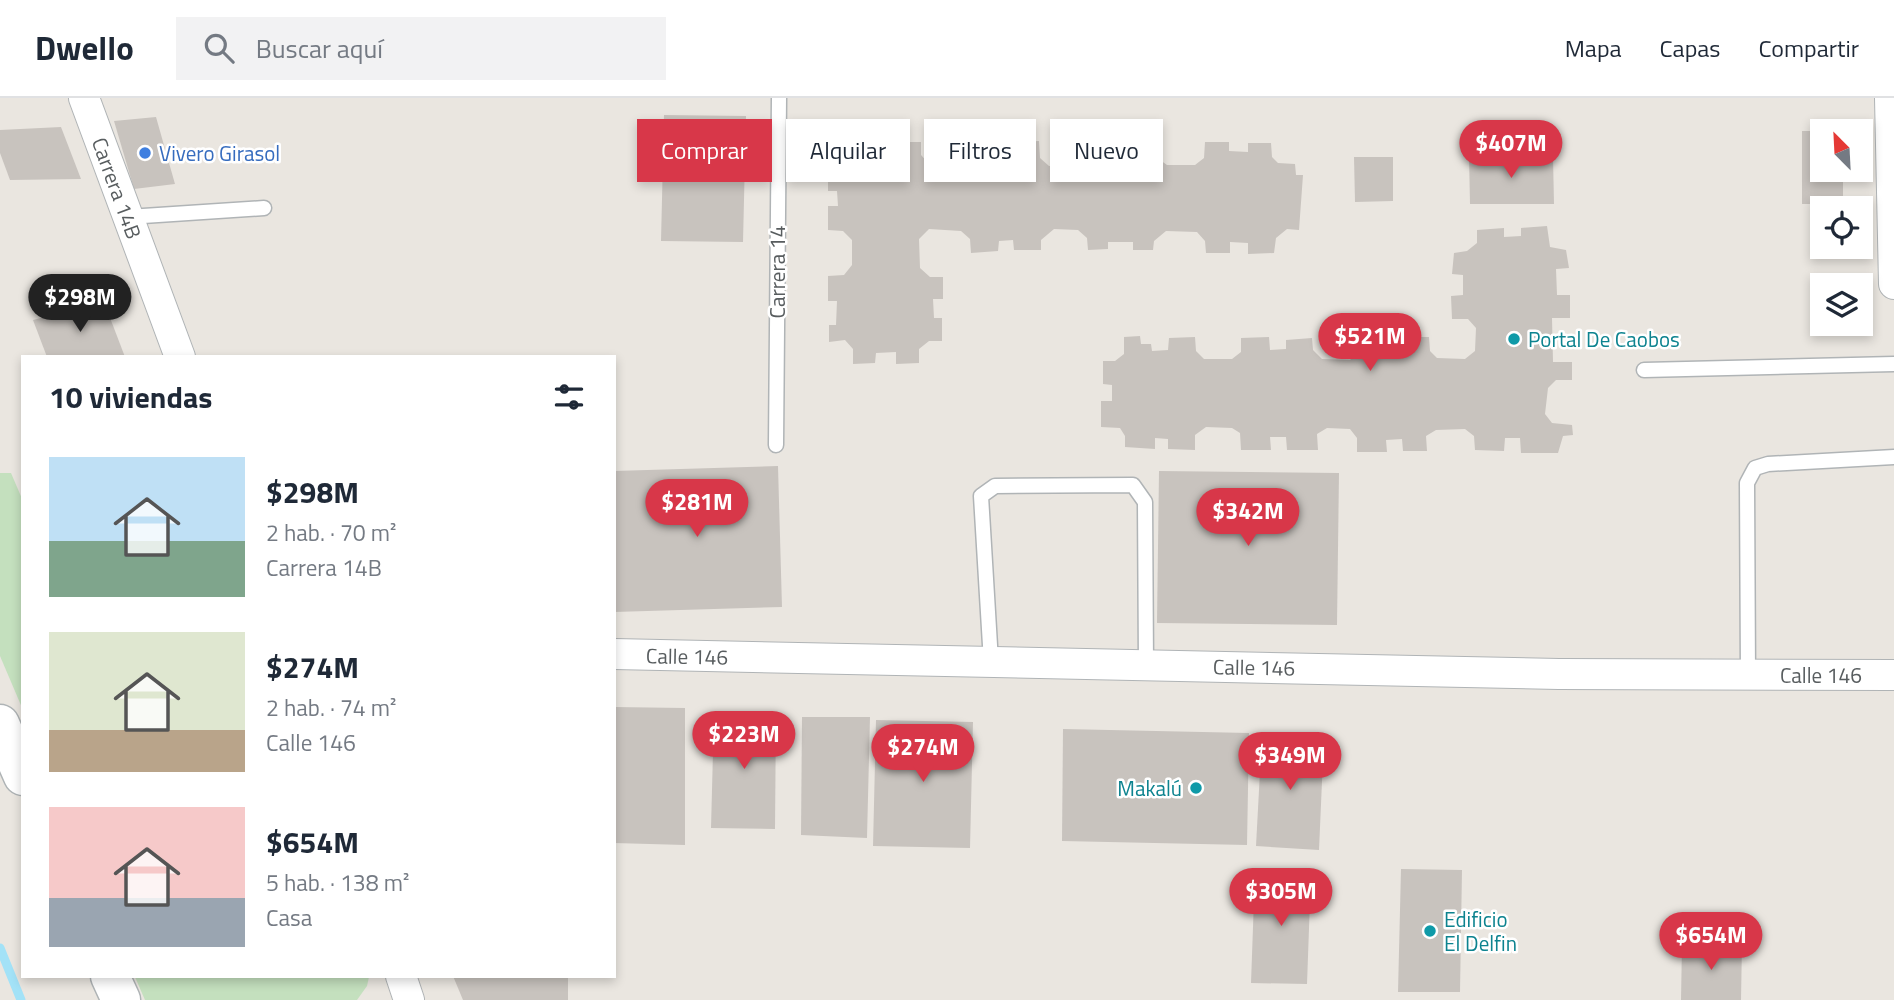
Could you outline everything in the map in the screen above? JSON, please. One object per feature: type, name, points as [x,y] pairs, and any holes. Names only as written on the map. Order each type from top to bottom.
[{"type":"main road","points":[[0,724],[21,771]]},
{"type":"main road","points":[[111,978],[121,1000]]},
{"type":"street","name":"Carrera 14B","points":[[84,98],[179,355]]},
{"type":"street","points":[[1890,98],[1894,284]]},
{"type":"street","name":"Calle 146","points":[[616,654],[1748,675],[1894,675]]},
{"type":"street","points":[[402,978],[409,1000]]},
{"type":"lane","name":"Carrera 14","points":[[776,445],[779,98]]},
{"type":"lane","points":[[128,217],[264,208]]},
{"type":"lane","points":[[1644,370],[1894,364]]},
{"type":"lane","points":[[1748,675],[1746,482],[1755,468],[1768,464],[1894,457]]},
{"type":"lane","points":[[991,662],[981,496],[995,486],[1133,485],[1145,502],[1146,665]]},
{"type":"green space","points":[[0,473],[11,473],[21,496],[21,705],[0,656]]},
{"type":"green space","points":[[135,978],[369,978],[367,986],[357,1000],[145,1000]]},
{"type":"building","points":[[664,115],[746,116],[746,119],[664,119]]},
{"type":"building","name":"Vivero Girasol","points":[[156,117],[175,184],[134,189],[114,121]]},
{"type":"building","points":[[61,127],[81,179],[10,180],[0,153],[0,130]]},
{"type":"building","points":[[1802,131],[1810,131],[1810,182],[1843,182],[1843,196],[1810,196],[1810,204],[1802,204]]},
{"type":"building","points":[[1036,141],[1039,141],[1040,158],[1050,166],[1050,182],[1163,182],[1163,162],[1167,165],[1195,165],[1204,158],[1205,142],[1229,142],[1229,151],[1248,152],[1248,143],[1271,143],[1272,157],[1278,163],[1295,164],[1296,175],[1303,175],[1299,230],[1287,229],[1276,238],[1274,253],[1248,254],[1248,243],[1230,242],[1230,253],[1206,253],[1205,241],[1197,232],[1166,231],[1154,241],[1153,250],[1133,250],[1133,242],[1108,242],[1108,249],[1088,250],[1087,238],[1078,230],[1054,229],[1041,240],[1041,250],[1014,250],[1013,240],[999,241],[998,251],[971,253],[970,239],[961,231],[929,229],[919,239],[920,268],[930,277],[943,277],[943,299],[933,299],[934,318],[942,318],[942,341],[929,341],[919,349],[919,363],[896,364],[896,352],[876,353],[875,363],[853,364],[853,349],[845,340],[829,342],[829,325],[836,325],[837,301],[828,301],[828,276],[844,275],[852,265],[852,240],[843,231],[828,230],[828,206],[838,206],[837,191],[828,191],[828,182],[910,182],[910,142],[921,142],[924,182],[1036,182]]},
{"type":"building","points":[[1469,156],[1553,157],[1554,204],[1470,204]]},
{"type":"building","points":[[1354,157],[1393,157],[1393,201],[1355,202]]},
{"type":"building","points":[[662,182],[744,182],[743,242],[661,241]]},
{"type":"building","name":"Portal De Caobos","points":[[1547,226],[1550,247],[1566,250],[1569,268],[1556,269],[1557,295],[1570,295],[1570,318],[1552,318],[1553,362],[1572,362],[1572,380],[1556,380],[1548,388],[1545,414],[1552,423],[1572,425],[1573,435],[1563,436],[1558,453],[1521,453],[1520,438],[1505,438],[1504,451],[1475,450],[1474,436],[1465,429],[1436,430],[1426,436],[1427,451],[1403,451],[1402,439],[1386,440],[1387,452],[1357,452],[1357,438],[1350,429],[1327,428],[1317,434],[1318,450],[1287,450],[1286,437],[1270,437],[1271,450],[1241,450],[1240,433],[1232,428],[1206,427],[1195,435],[1195,450],[1168,449],[1168,439],[1155,438],[1155,449],[1125,447],[1125,436],[1120,428],[1101,427],[1101,401],[1112,401],[1112,385],[1103,384],[1103,361],[1115,361],[1124,354],[1124,337],[1140,336],[1141,344],[1151,344],[1152,351],[1168,350],[1169,338],[1195,337],[1196,351],[1204,359],[1232,359],[1241,352],[1241,338],[1269,337],[1270,350],[1286,349],[1286,340],[1312,338],[1313,350],[1322,359],[1350,360],[1358,352],[1359,340],[1388,337],[1389,346],[1401,346],[1402,337],[1429,337],[1430,351],[1437,358],[1465,359],[1475,351],[1476,328],[1468,319],[1452,319],[1451,296],[1463,295],[1463,275],[1452,274],[1454,253],[1467,251],[1477,243],[1477,230],[1504,228],[1504,237],[1521,236],[1521,228]]},
{"type":"building","points":[[104,302],[124,355],[46,355],[33,320]]},
{"type":"building","points":[[778,466],[782,607],[616,612],[616,471]]},
{"type":"building","points":[[1159,471],[1339,473],[1337,625],[1157,623]]},
{"type":"building","points":[[616,707],[685,708],[685,845],[616,843]]},
{"type":"building","points":[[714,713],[776,713],[775,829],[711,828]]},
{"type":"building","points":[[802,717],[870,717],[867,838],[801,835]]},
{"type":"building","points":[[876,720],[973,722],[970,848],[873,846]]},
{"type":"building","points":[[1063,729],[1249,733],[1247,845],[1062,841]]},
{"type":"building","points":[[1262,734],[1324,736],[1319,850],[1256,846]]},
{"type":"building","name":"Edificio El Delfin","points":[[1401,869],[1462,870],[1460,992],[1398,992]]},
{"type":"building","points":[[1255,871],[1311,873],[1307,984],[1251,983]]},
{"type":"building","points":[[1682,944],[1742,944],[1741,1000],[1681,1000]]},
{"type":"building","points":[[454,978],[568,978],[568,1000],[463,1000]]},
{"type":"waterway","points":[[0,948],[21,1000]]},
{"type":"place","name":"Vivero Girasol","points":[[145,153]]},
{"type":"place","name":"Portal De Caobos","points":[[1514,339]]},
{"type":"place","name":"Makalú","points":[[1196,788]]},
{"type":"place","name":"Edificio El Delfin","points":[[1430,931]]}]
